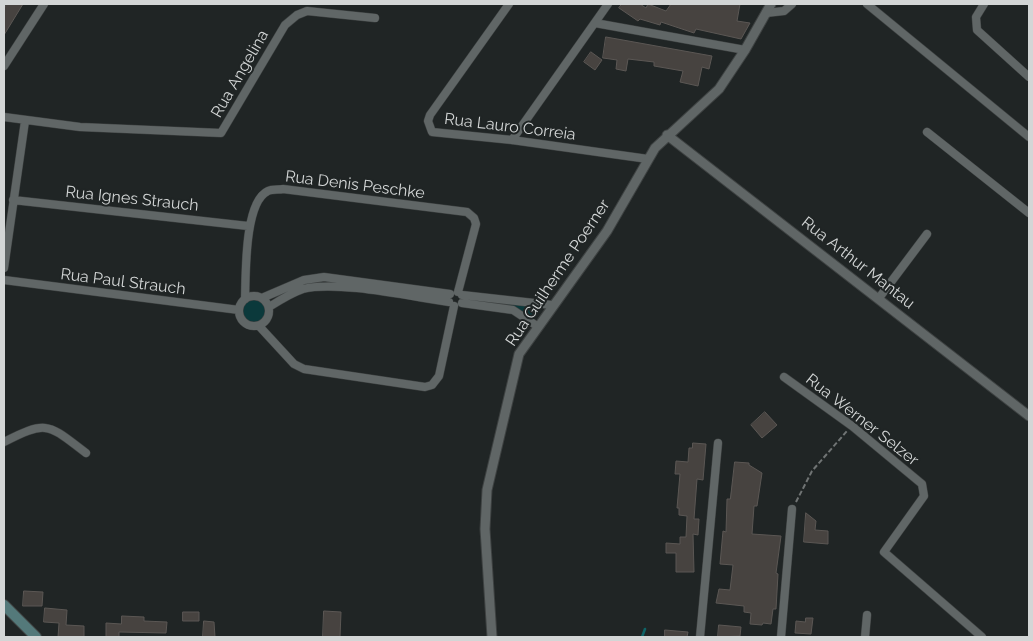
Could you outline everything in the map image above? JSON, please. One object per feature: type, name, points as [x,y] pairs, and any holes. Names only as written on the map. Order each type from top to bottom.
[{"type":"main road","points":[[4,604],[36,637]]},
{"type":"main road","points":[[22,623],[29,637]]},
{"type":"street","points":[[4,66],[44,4]]},
{"type":"street","name":"Rua Lauro Correia","points":[[509,4],[428,121],[432,132],[512,140],[648,159]]},
{"type":"street","points":[[512,140],[608,4]]},
{"type":"street","name":"Rua Guilherme Poerner","points":[[492,637],[485,528],[487,490],[519,354],[552,305],[607,231],[648,159],[667,135],[707,102],[719,89],[745,50],[771,4]]},
{"type":"street","points":[[766,13],[784,10],[792,4]]},
{"type":"street","points":[[867,4],[1029,137]]},
{"type":"street","points":[[984,4],[976,17],[978,30],[1029,77]]},
{"type":"street","name":"Rua Angelina","points":[[4,117],[80,127],[222,133],[285,25],[297,15],[307,11],[375,18]]},
{"type":"street","points":[[595,23],[745,50]]},
{"type":"street","points":[[4,268],[25,121]]},
{"type":"street","points":[[927,132],[1029,213]]},
{"type":"street","name":"Rua Arthur Mantau","points":[[667,135],[1029,416]]},
{"type":"street","name":"Rua Denis Peschke","points":[[245,299],[248,226],[262,196],[268,191],[283,189],[466,212],[474,218],[476,224],[456,299]]},
{"type":"street","name":"Rua Ignes Strauch","points":[[13,200],[248,226]]},
{"type":"street","points":[[879,298],[927,234]]},
{"type":"street","points":[[456,299],[439,376],[432,385],[425,387],[304,369],[294,364],[259,326],[248,325],[243,322],[239,310],[245,299],[251,296],[262,298],[304,280],[324,277],[456,299],[513,310],[537,326]]},
{"type":"street","name":"Rua Paul Strauch","points":[[4,280],[239,310]]},
{"type":"street","points":[[269,307],[285,296],[304,289],[327,287],[456,299],[552,305]]},
{"type":"street","points":[[259,326],[268,318],[269,307],[262,298]]},
{"type":"street","name":"Rua Werner Selzer","points":[[784,377],[852,426],[922,484],[924,496],[884,552],[982,637]]},
{"type":"street","points":[[4,442],[30,428],[43,426],[56,430],[86,453]]},
{"type":"street","points":[[700,637],[718,443]]},
{"type":"street","points":[[781,637],[792,509]]},
{"type":"street","points":[[865,637],[867,615]]},
{"type":"path","points":[[792,509],[812,472],[852,426]]},
{"type":"shaded area","points":[[254,299],[263,302],[266,311],[263,320],[254,323],[245,320],[242,311],[245,302]]},
{"type":"shaded area","points":[[470,299],[528,306],[537,310],[538,313],[535,318],[532,318],[515,307],[469,301]]},
{"type":"building","points":[[7,4],[23,4],[4,35],[4,9]]},
{"type":"building","points":[[622,4],[640,4],[646,8],[648,4],[666,11],[671,4],[740,4],[737,21],[750,23],[741,39],[696,29],[694,33],[661,22],[660,25],[640,19],[638,21],[619,8]]},
{"type":"building","points":[[606,37],[712,56],[709,69],[702,67],[698,86],[680,82],[683,71],[654,66],[654,62],[628,59],[626,71],[616,69],[617,60],[603,58]]},
{"type":"building","points":[[591,52],[602,60],[595,70],[584,62]]},
{"type":"building","points":[[765,412],[777,425],[762,438],[751,425]]},
{"type":"building","points":[[693,443],[706,444],[703,480],[697,479],[694,519],[699,519],[698,535],[693,534],[694,572],[676,572],[676,553],[666,553],[666,543],[680,544],[680,537],[686,537],[687,516],[679,515],[679,508],[677,508],[680,474],[675,474],[676,461],[688,462],[689,448],[692,448]]},
{"type":"building","points":[[735,462],[749,463],[749,465],[762,473],[757,506],[754,506],[752,534],[781,536],[776,573],[778,574],[776,609],[773,609],[771,624],[750,624],[751,613],[744,612],[744,606],[716,603],[719,589],[730,590],[733,565],[720,564],[723,531],[726,532],[727,499],[730,499]]},
{"type":"building","points":[[806,513],[816,521],[815,530],[828,531],[828,544],[804,542]]},
{"type":"building","points":[[24,591],[43,592],[42,606],[23,606]]},
{"type":"building","points":[[45,608],[67,610],[66,625],[84,626],[84,637],[58,637],[59,623],[44,622]]},
{"type":"building","points":[[324,611],[341,612],[340,637],[323,637]]},
{"type":"building","points":[[183,612],[199,612],[199,621],[183,621]]},
{"type":"building","points":[[122,616],[144,617],[144,621],[167,622],[166,633],[119,632],[119,637],[106,637],[106,623],[121,624]]},
{"type":"building","points":[[806,618],[813,618],[811,634],[795,633],[796,621],[805,622]]},
{"type":"building","points":[[204,621],[214,622],[215,637],[203,637]]},
{"type":"building","points":[[719,625],[741,627],[740,636],[718,637]]},
{"type":"building","points":[[665,630],[688,632],[687,637],[665,637]]},
{"type":"waterway","points":[[642,637],[645,629]]}]
